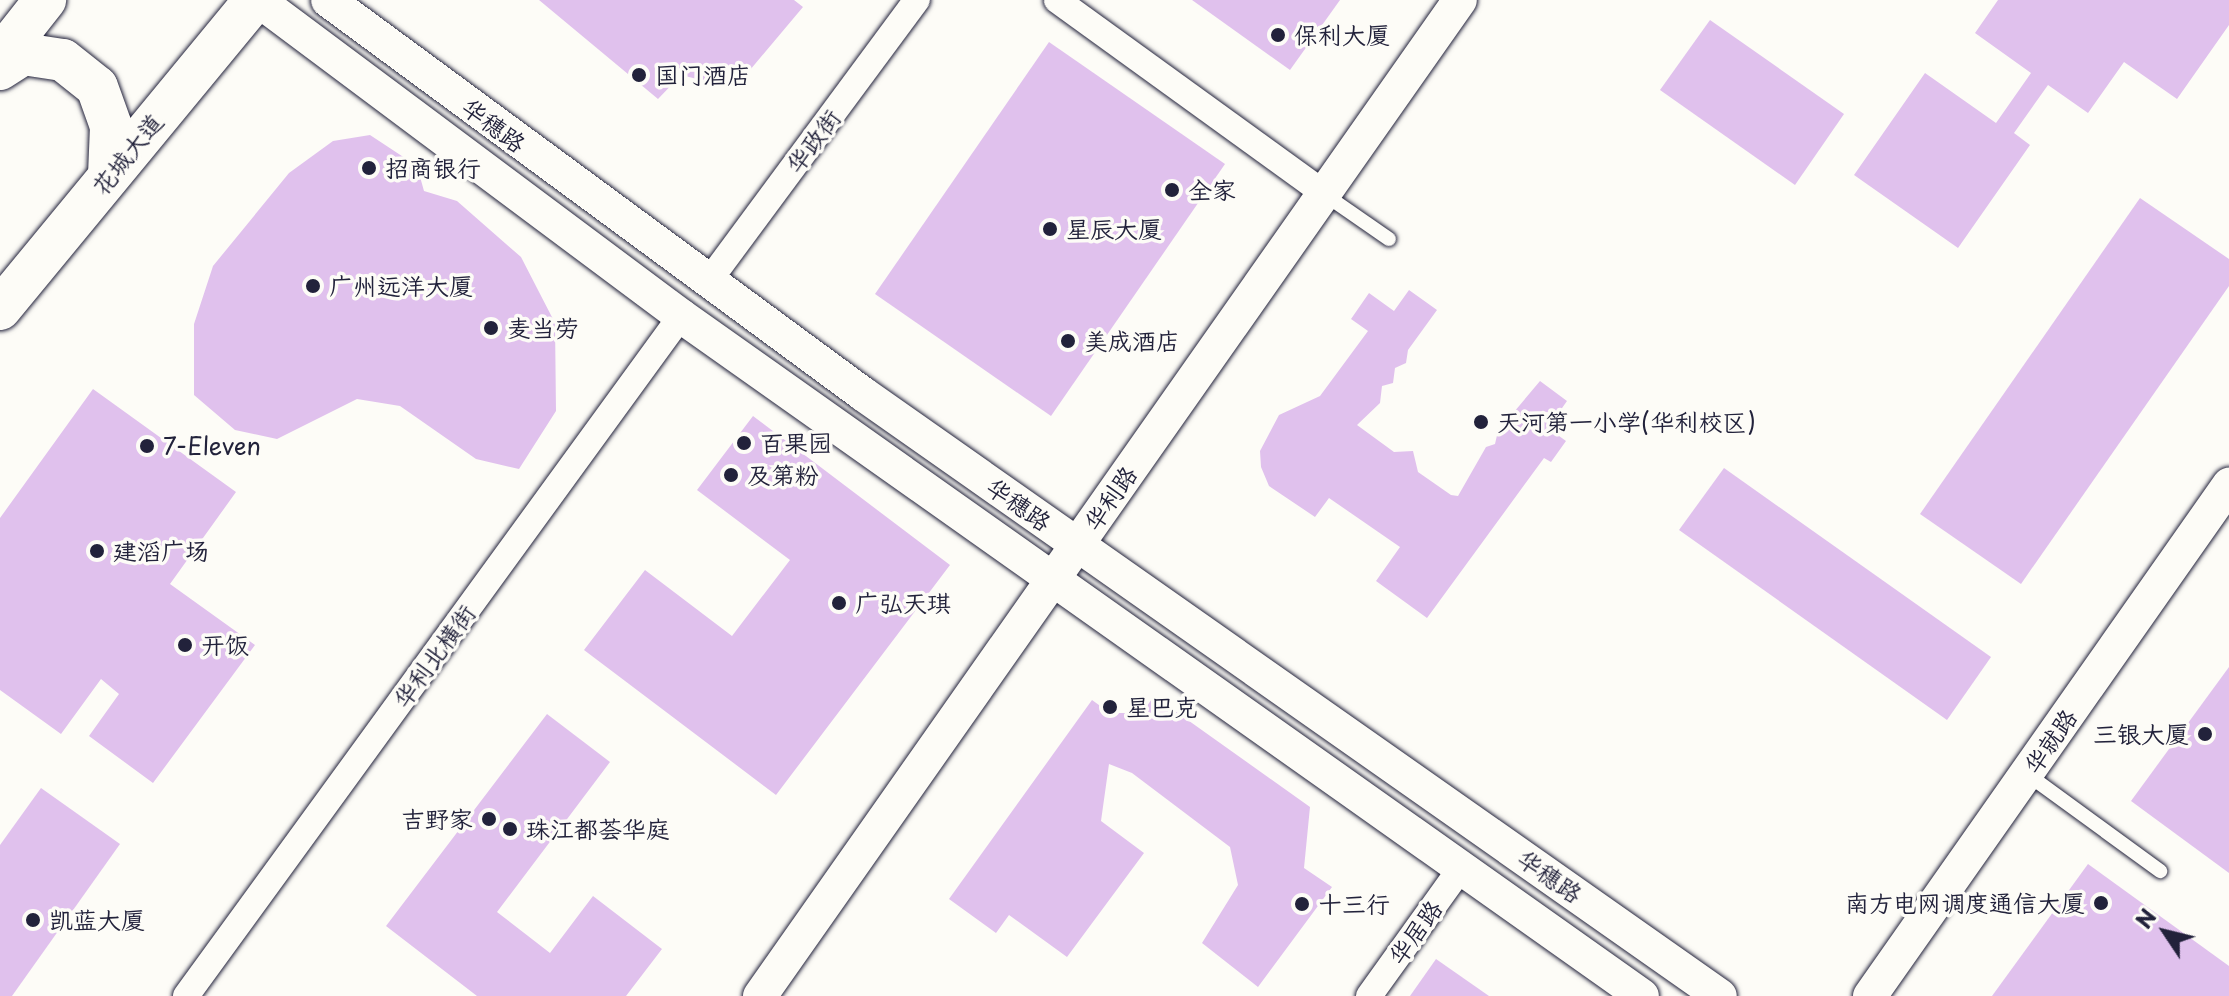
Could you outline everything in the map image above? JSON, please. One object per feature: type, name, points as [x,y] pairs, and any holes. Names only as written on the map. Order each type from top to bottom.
[{"type":"main road","points":[[0,57],[45,0]]},
{"type":"main road","name":"花城大道","points":[[0,309],[256,0]]},
{"type":"main road","points":[[0,69],[23,54],[63,60],[97,87],[111,126],[109,176]]},
{"type":"street","name":"华穗路","points":[[256,0],[681,316],[1642,996]]},
{"type":"street","name":"华穗路","points":[[328,0],[708,282],[1720,996]]},
{"type":"street","name":"华政街","points":[[708,282],[917,0]]},
{"type":"street","points":[[1057,0],[1324,193]]},
{"type":"street","name":"华利路","points":[[760,996],[1460,0]]},
{"type":"street","name":"华利北横街","points":[[186,996],[681,316]]},
{"type":"street","name":"华就路","points":[[1870,996],[2229,485]]},
{"type":"street","name":"华居路","points":[[1369,996],[1461,868]]},
{"type":"lane","points":[[1324,193],[1389,239]]},
{"type":"lane","points":[[2027,773],[2160,871]]},
{"type":"building","points":[[539,0],[794,0],[803,7],[750,70],[717,84],[681,75],[658,99]]},
{"type":"building","name":"保利大厦","points":[[1192,0],[1340,0],[1290,70]]},
{"type":"building","points":[[1998,0],[2229,0],[2229,25],[2177,99],[2124,62],[2088,113],[2048,85],[2014,133],[2030,145],[1958,248],[1854,175],[1925,73],[1996,123],[2031,73],[1975,33]]},
{"type":"building","points":[[1710,20],[1844,114],[1795,185],[1660,90]]},
{"type":"building","name":"星辰大厦","points":[[1049,42],[1225,164],[1051,416],[875,294]]},
{"type":"building","name":"广州远洋大厦","points":[[370,135],[417,166],[424,191],[457,201],[521,257],[555,323],[556,411],[519,469],[476,459],[400,406],[357,399],[277,439],[235,430],[194,395],[194,324],[213,266],[289,173],[333,141]]},
{"type":"building","points":[[2140,198],[2229,259],[2229,286],[2021,584],[1920,514]]},
{"type":"building","points":[[1409,290],[1437,310],[1408,350],[1406,363],[1395,368],[1393,383],[1382,386],[1380,403],[1357,425],[1394,452],[1413,451],[1418,472],[1451,495],[1458,496],[1486,447],[1495,444],[1498,431],[1540,381],[1567,401],[1548,428],[1566,441],[1551,462],[1544,458],[1427,618],[1376,581],[1400,547],[1329,498],[1315,517],[1269,486],[1261,467],[1260,451],[1279,415],[1320,396],[1368,331],[1351,319],[1369,293],[1394,311]]},
{"type":"building","name":"建滔广场","points":[[93,389],[236,492],[170,584],[255,645],[153,783],[89,736],[119,694],[101,679],[61,734],[0,690],[0,518]]},
{"type":"building","name":"广弘天琪","points":[[753,416],[950,565],[776,795],[584,650],[645,570],[732,636],[790,560],[697,490]]},
{"type":"building","points":[[1724,468],[1991,657],[1947,720],[1679,530]]},
{"type":"building","name":"三银大厦","points":[[2229,667],[2229,873],[2131,801]]},
{"type":"building","points":[[1154,696],[1310,807],[1304,868],[1332,887],[1258,987],[1202,943],[1238,885],[1230,847],[1132,773],[1109,764],[1101,821],[1144,853],[1067,957],[1009,915],[996,933],[949,899],[1092,700],[1110,713],[1142,713]]},
{"type":"building","name":"珠江都荟华庭","points":[[547,714],[610,762],[497,912],[550,953],[593,896],[662,949],[626,996],[477,996],[386,926]]},
{"type":"building","name":"凯蓝大厦","points":[[41,788],[120,844],[12,996],[0,996],[0,845]]},
{"type":"building","name":"南方电网调度通信大厦","points":[[2088,864],[2229,966],[2229,996],[1992,996]]},
{"type":"building","points":[[1436,959],[1489,996],[1410,996]]},
{"type":"place","name":"保利大厦","points":[[1278,35]]},
{"type":"place","name":"国门酒店","points":[[639,75]]},
{"type":"place","name":"招商银行","points":[[369,168]]},
{"type":"place","name":"全家","points":[[1172,190]]},
{"type":"place","name":"星辰大厦","points":[[1050,229]]},
{"type":"place","name":"广州远洋大厦","points":[[313,286]]},
{"type":"place","name":"麦当劳","points":[[491,328]]},
{"type":"place","name":"美成酒店","points":[[1068,341]]},
{"type":"place","name":"天河第一小学(华利校区)","points":[[1481,422]]},
{"type":"place","name":"百果园","points":[[744,443]]},
{"type":"place","name":"7-Eleven","points":[[147,446]]},
{"type":"place","name":"及第粉","points":[[731,475]]},
{"type":"place","name":"建滔广场","points":[[97,551]]},
{"type":"place","name":"广弘天琪","points":[[839,603]]},
{"type":"place","name":"开饭","points":[[185,645]]},
{"type":"place","name":"星巴克","points":[[1110,707]]},
{"type":"place","name":"三银大厦","points":[[2205,734]]},
{"type":"place","name":"吉野家","points":[[489,819]]},
{"type":"place","name":"珠江都荟华庭","points":[[510,829]]},
{"type":"place","name":"南方电网调度通信大厦","points":[[2101,903]]},
{"type":"place","name":"十三行","points":[[1302,904]]},
{"type":"place","name":"凯蓝大厦","points":[[33,920]]}]
